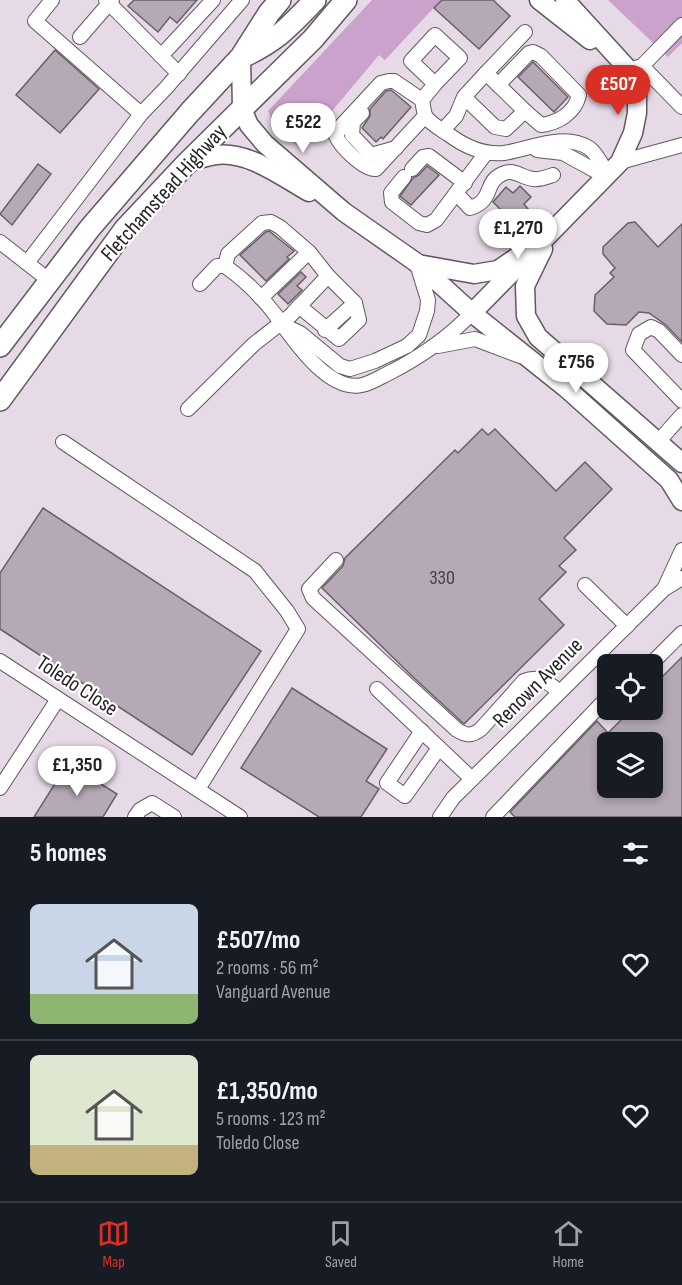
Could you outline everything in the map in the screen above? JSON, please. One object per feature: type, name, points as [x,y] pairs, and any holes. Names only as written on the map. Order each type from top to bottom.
[{"type":"highway","name":"Fletchamstead Highway","points":[[0,346],[90,228],[190,112],[241,57],[269,12],[280,0]]},
{"type":"highway","points":[[241,57],[262,48],[285,32],[315,0]]},
{"type":"highway","name":"Fletchamstead Highway","points":[[0,400],[125,229],[188,162],[313,39],[346,0]]},
{"type":"main road","points":[[539,0],[636,68]]},
{"type":"main road","points":[[472,314],[611,171],[633,133],[637,113],[636,68],[565,0]]},
{"type":"main road","points":[[241,57],[242,109],[249,125],[265,144],[344,213]]},
{"type":"main road","points":[[188,162],[217,155],[257,163],[344,213],[417,263],[472,314],[531,360],[654,466],[669,480],[682,501]]},
{"type":"main road","points":[[417,263],[474,274],[498,270],[551,234]]},
{"type":"main road","points":[[551,234],[525,286],[526,316],[538,337],[682,463]]},
{"type":"street","points":[[52,0],[36,21],[141,114]]},
{"type":"street","points":[[161,56],[213,0]]},
{"type":"street","points":[[27,263],[141,114],[179,74],[242,0]]},
{"type":"street","points":[[80,38],[109,1],[179,74]]},
{"type":"street","points":[[682,26],[636,68],[682,107]]},
{"type":"street","points":[[443,130],[456,116],[464,97],[525,32]]},
{"type":"street","points":[[486,73],[498,85],[525,111],[541,125],[555,124],[570,111],[579,95],[541,56],[533,52],[529,53],[498,85]]},
{"type":"street","points":[[425,116],[380,165],[371,169],[366,168],[338,142],[336,136],[342,125],[381,83],[394,81],[422,100],[425,116],[456,141],[486,153],[502,153],[564,141],[593,151],[611,171],[682,145]]},
{"type":"street","points":[[422,100],[435,84]]},
{"type":"street","points":[[464,97],[501,130],[506,129],[525,111]]},
{"type":"street","points":[[486,153],[461,189],[436,220],[424,225],[392,202],[391,193],[423,157],[429,156],[461,189],[470,208],[485,200],[492,181],[502,174],[512,171],[535,180],[553,175]]},
{"type":"street","points":[[225,266],[228,254],[262,223],[271,222],[309,252],[328,276],[355,303],[360,320],[339,339],[325,330],[299,306]]},
{"type":"street","points":[[0,243],[50,281]]},
{"type":"street","points":[[261,298],[309,252]]},
{"type":"street","points":[[281,324],[300,333],[340,366],[350,369],[375,361],[406,346],[419,334],[427,311],[428,300],[417,263]]},
{"type":"street","points":[[200,284],[217,266],[225,266],[261,298],[292,339],[333,379],[361,386],[414,361],[472,314]]},
{"type":"street","points":[[188,409],[254,344],[281,324],[328,276]]},
{"type":"street","points":[[682,355],[659,331],[651,327],[639,334],[633,350],[682,401]]},
{"type":"street","points":[[435,346],[475,339],[531,360]]},
{"type":"street","points":[[658,442],[682,415]]},
{"type":"street","points":[[63,442],[255,571],[287,611],[298,629],[198,789]]},
{"type":"street","name":"Renown Avenue","points":[[664,589],[682,550]]},
{"type":"street","points":[[336,560],[309,589],[313,598],[465,735],[475,735],[482,729],[524,681],[532,678],[542,679],[559,691]]},
{"type":"street","name":"Renown Avenue","points":[[439,815],[559,691],[664,589],[682,578]]},
{"type":"street","points":[[585,585],[627,626]]},
{"type":"street","points":[[661,654],[682,633]]},
{"type":"street","name":"Toledo Close","points":[[0,661],[240,817]]},
{"type":"street","points":[[377,689],[472,779]]},
{"type":"street","points":[[0,788],[58,699]]},
{"type":"street","points":[[493,817],[597,708]]},
{"type":"street","points":[[422,732],[387,783],[405,796],[439,748]]},
{"type":"street","points":[[135,817],[140,810],[152,803],[174,817]]},
{"type":"shaded area","points":[[372,0],[441,0],[385,60],[379,55],[301,148],[278,128],[268,111]]},
{"type":"shaded area","points":[[608,0],[682,0],[682,43],[668,57]]},
{"type":"building","points":[[134,0],[197,0],[177,23],[170,17],[158,32],[128,6]]},
{"type":"building","points":[[442,0],[493,0],[510,16],[479,49],[434,8]]},
{"type":"building","points":[[55,50],[99,89],[60,133],[16,95]]},
{"type":"building","points":[[533,62],[568,97],[554,112],[518,77]]},
{"type":"building","points":[[391,90],[411,107],[383,139],[381,137],[376,142],[362,128],[370,116],[370,109],[386,91]]},
{"type":"building","points":[[38,164],[51,174],[12,225],[0,214]]},
{"type":"building","points":[[427,166],[439,175],[411,205],[400,196],[413,178]]},
{"type":"building","points":[[520,186],[531,197],[524,204],[528,209],[514,223],[493,202],[506,187],[513,193]]},
{"type":"building","points":[[635,222],[658,247],[682,224],[682,342],[666,325],[649,313],[639,312],[626,325],[607,324],[594,311],[595,295],[614,277],[610,273],[615,268],[603,254],[603,247],[628,223]]},
{"type":"building","points":[[269,231],[294,251],[287,257],[289,259],[266,281],[240,255]]},
{"type":"building","points":[[301,272],[306,277],[297,286],[302,290],[288,304],[278,294]]},
{"type":"building","points":[[482,429],[488,435],[495,429],[556,491],[585,462],[612,489],[564,538],[576,550],[559,566],[566,572],[539,599],[564,625],[464,724],[322,588],[343,566],[345,558],[455,450],[458,453]]},
{"type":"building","points":[[43,508],[261,651],[192,755],[0,629],[0,573]]},
{"type":"building","points":[[682,657],[682,817],[515,817],[510,812],[597,721],[607,732],[597,732],[597,798],[663,798],[663,732],[609,732],[621,720],[663,720],[663,676]]},
{"type":"building","points":[[292,688],[387,749],[366,781],[379,789],[361,817],[319,817],[241,768]]},
{"type":"building","points":[[68,763],[117,794],[103,817],[34,817]]}]
